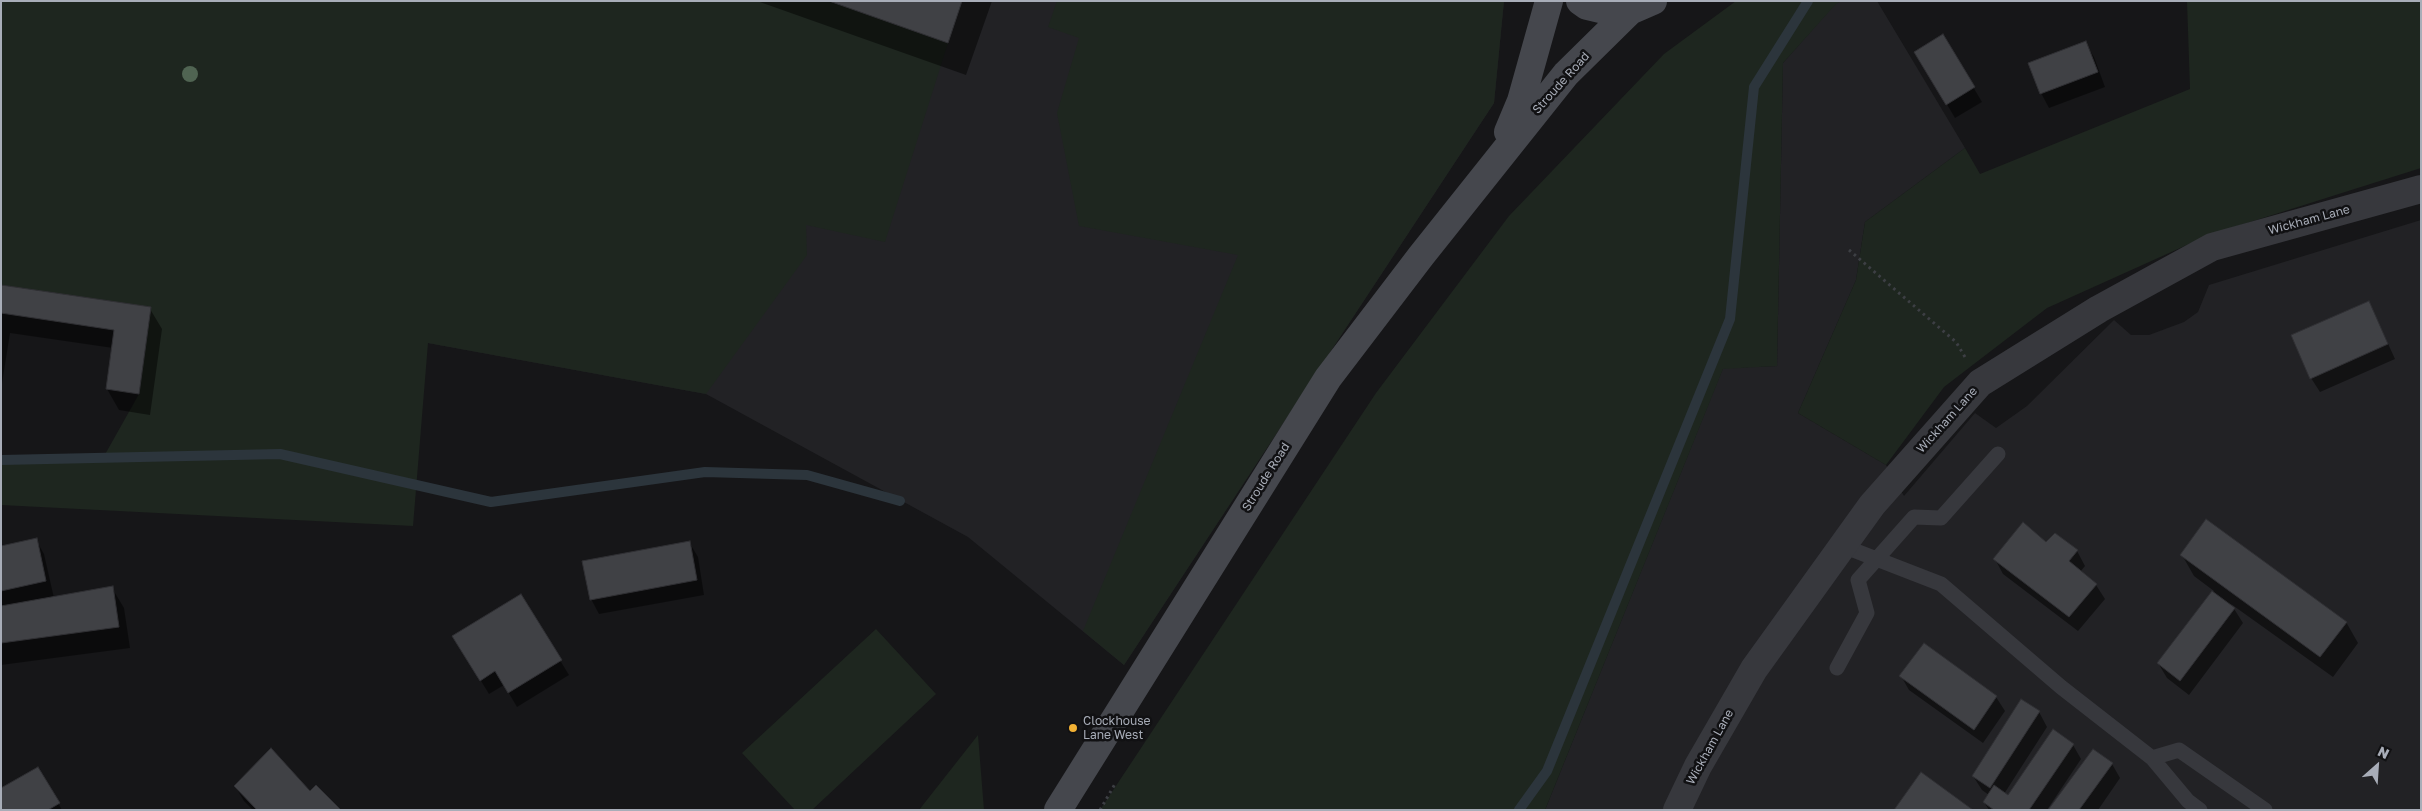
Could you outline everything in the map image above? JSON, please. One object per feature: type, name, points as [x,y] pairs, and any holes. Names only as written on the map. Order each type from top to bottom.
[{"type":"street","name":"Stroude Road","points":[[1496,159],[1521,101],[1549,1]]},
{"type":"street","points":[[1580,1],[1587,6],[1608,12],[1641,6]]},
{"type":"street","name":"Stroude Road","points":[[1058,810],[1328,378],[1496,159],[1566,74],[1641,6]]},
{"type":"street","name":"Wickham Lane","points":[[1677,810],[1698,766],[1754,669],[1872,505],[1980,383],[2099,309],[2212,247],[2421,189]]},
{"type":"lane","points":[[1837,668],[1867,613],[1858,580],[1914,517],[1941,518],[1998,454]]},
{"type":"lane","points":[[1843,546],[1941,584],[2061,687],[2152,758],[2188,800],[2200,810]]},
{"type":"lane","points":[[2152,758],[2179,750],[2265,810]]},
{"type":"path","points":[[1849,250],[1956,342],[1980,383]]},
{"type":"path","points":[[1100,810],[1119,777]]},
{"type":"shaded area","points":[[1,1],[829,1],[948,43],[885,242],[806,225],[807,255],[706,394],[428,343],[413,526],[1,505],[1,460],[103,458],[139,394],[151,308],[1,285]]},
{"type":"shaded area","points":[[492,1],[1504,1],[1494,103],[1124,665],[968,537],[706,394],[428,343]]},
{"type":"shaded area","points":[[1057,1],[1504,1],[1494,103],[1124,665],[1083,631],[1238,255],[1079,226],[1057,113],[1079,38],[1048,27]]},
{"type":"shaded area","points":[[1736,1],[1842,1],[1836,4],[1783,63],[1777,366],[1723,369],[1545,810],[1100,810],[1376,393],[1509,216],[1664,54]]},
{"type":"shaded area","points":[[1842,1],[1877,1],[1965,148],[1865,222],[1856,280],[1798,413],[1886,465],[1904,496],[1975,413],[1996,428],[2027,406],[2114,320],[2131,335],[2149,335],[2184,322],[2198,312],[2209,285],[2421,220],[2421,810],[1545,810],[1723,368],[1777,366],[1783,63],[1836,3]]},
{"type":"shaded area","points":[[2187,1],[2421,1],[2421,168],[2209,235],[2047,308],[1944,387],[1886,465],[1798,413],[1856,280],[1865,222],[1965,148],[1980,174],[2190,89]]},
{"type":"shaded area","points":[[876,629],[936,694],[812,810],[795,810],[742,753]]},
{"type":"shaded area","points":[[978,735],[984,810],[919,810]]},
{"type":"building","points":[[829,1],[962,1],[948,43]]},
{"type":"building","points":[[1943,34],[1975,87],[1946,105],[1914,52]]},
{"type":"building","points":[[2086,41],[2098,72],[2040,94],[2028,63]]},
{"type":"building","points":[[1,285],[151,307],[139,394],[106,389],[114,330],[1,313]]},
{"type":"building","points":[[2369,301],[2388,344],[2310,379],[2291,335]]},
{"type":"building","points":[[2206,519],[2347,622],[2320,657],[2180,555]]},
{"type":"building","points":[[2023,522],[2046,542],[2055,533],[2078,550],[2069,561],[2097,584],[2069,617],[1993,559]]},
{"type":"building","points":[[37,538],[46,581],[1,591],[1,546]]},
{"type":"building","points":[[690,541],[697,580],[590,600],[582,561]]},
{"type":"building","points":[[113,586],[119,627],[1,643],[1,606]]},
{"type":"building","points":[[2212,591],[2235,608],[2180,681],[2157,663]]},
{"type":"building","points":[[521,594],[562,660],[508,693],[495,671],[480,681],[452,636]]},
{"type":"building","points":[[1924,643],[1997,696],[1974,730],[1899,676]]},
{"type":"building","points":[[2021,699],[2040,711],[1990,788],[1972,776]]},
{"type":"building","points":[[2053,729],[2074,744],[2029,810],[1994,810],[1983,802],[1994,785],[2008,795]]},
{"type":"building","points":[[271,748],[310,791],[316,785],[341,810],[257,810],[234,786]]},
{"type":"building","points":[[2093,749],[2113,763],[2079,810],[2048,810]]},
{"type":"building","points":[[38,767],[60,803],[48,810],[1,810],[1,788]]},
{"type":"building","points":[[1921,772],[1973,810],[1894,810]]},
{"type":"waterway","points":[[1519,810],[1547,771],[1730,319],[1754,87],[1808,1]]},
{"type":"waterway","points":[[1,460],[280,454],[491,502],[705,472],[807,475],[900,501]]},
{"type":"place","name":"Clockhouse Lane West","points":[[1073,728]]}]
